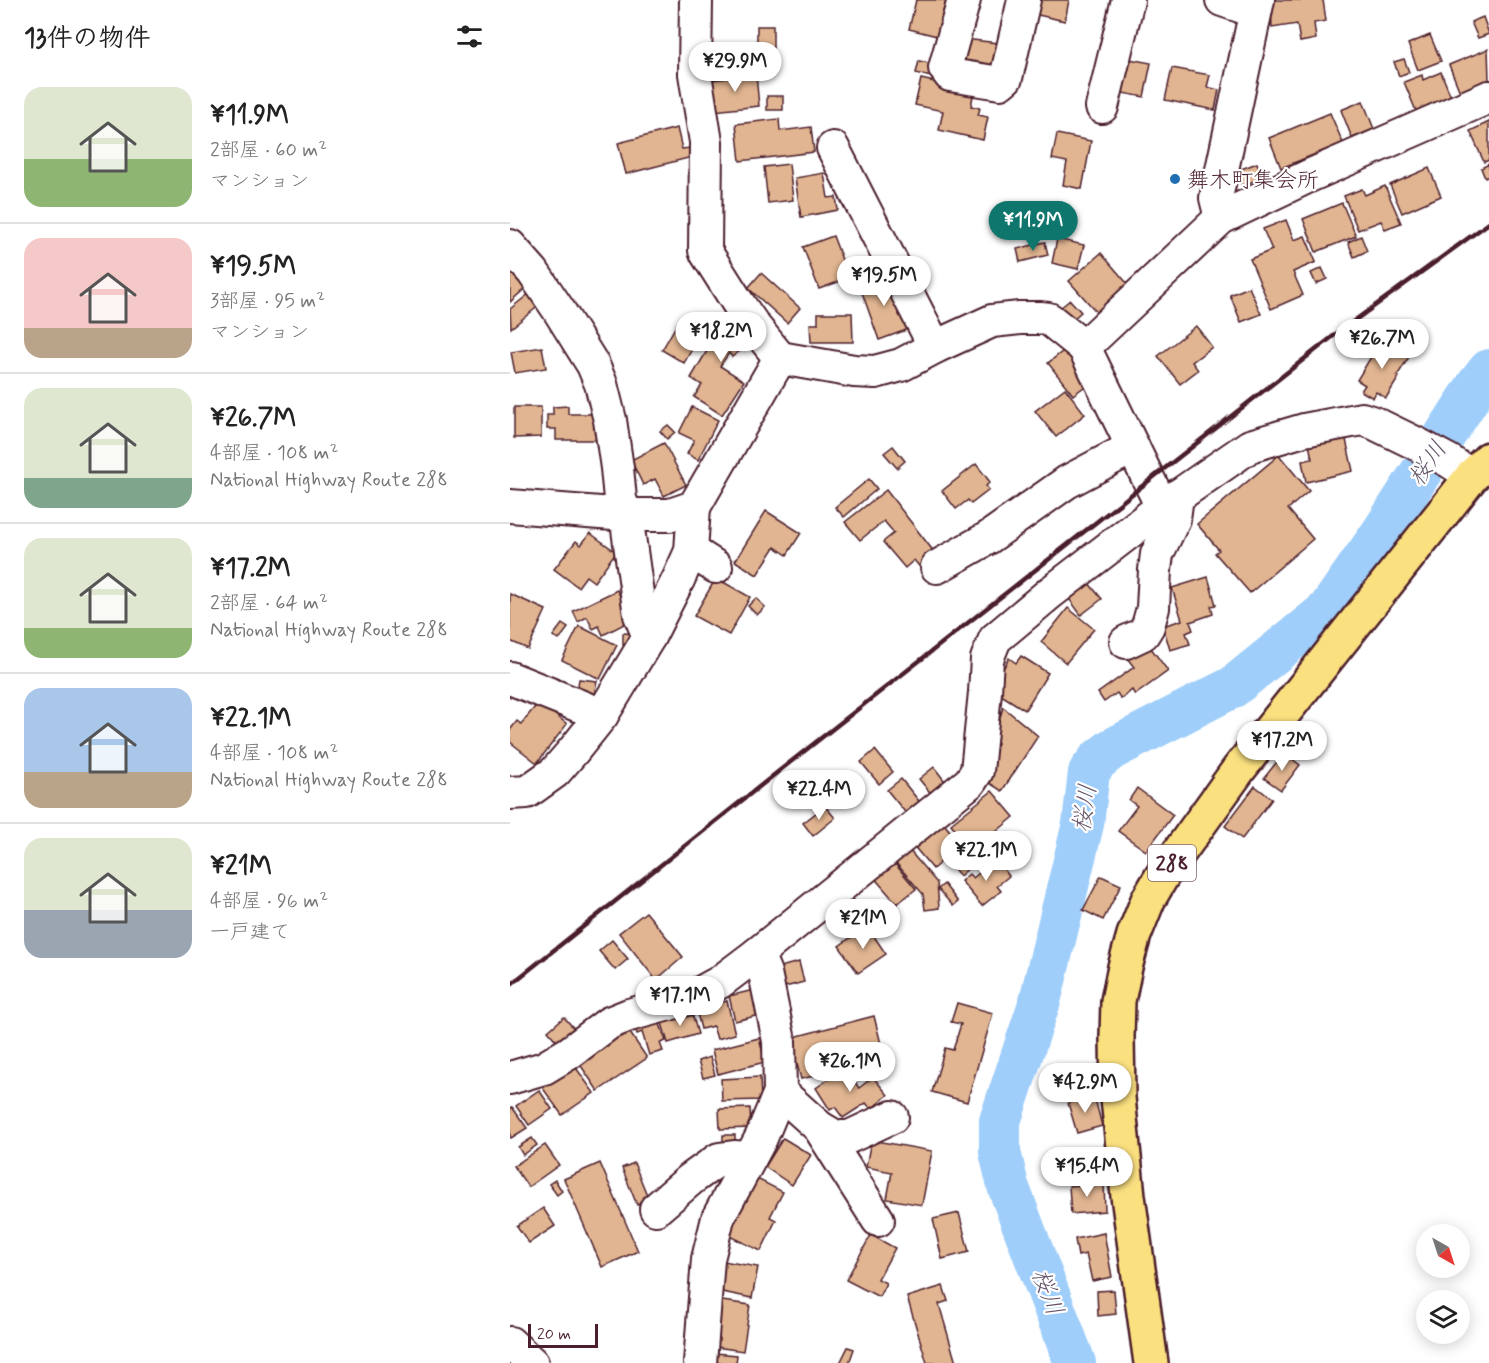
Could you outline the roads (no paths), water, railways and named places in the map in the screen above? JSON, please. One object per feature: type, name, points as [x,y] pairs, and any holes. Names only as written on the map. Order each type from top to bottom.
[{"type":"highway","name":"288","points":[[1151,1363],[1128,1196],[1118,1098],[1118,1001],[1134,935],[1148,900],[1162,876],[1239,769],[1470,465]]},
{"type":"street","points":[[696,0],[695,74],[706,142],[705,251],[754,326],[780,358],[854,371],[875,372],[901,365],[934,347],[992,321],[1020,318],[1049,319],[1084,347],[1173,522]]},
{"type":"street","points":[[964,0],[945,68],[950,75],[1000,83],[1006,78],[1024,0]]},
{"type":"street","points":[[1102,107],[1128,0]]},
{"type":"street","points":[[1221,218],[1216,198],[1256,5],[1222,0]]},
{"type":"street","points":[[1084,347],[1221,218],[1489,97]]},
{"type":"street","points":[[833,148],[934,347]]},
{"type":"street","points":[[510,246],[533,272],[558,309],[593,365],[601,384],[610,420],[620,499],[626,515],[640,615],[649,637]]},
{"type":"street","points":[[510,794],[527,792],[555,772],[574,750],[602,715],[649,637],[678,580],[703,559],[694,507],[780,358]]},
{"type":"street","points":[[510,1078],[544,1068],[569,1053],[609,1023],[629,1015],[691,998],[720,982],[970,782],[977,771],[987,658],[995,639],[1050,593],[1173,522],[1250,446],[1304,430],[1362,419],[1470,465]]},
{"type":"street","points":[[937,567],[988,538],[1067,482],[1133,447]]},
{"type":"street","points":[[510,507],[626,515],[670,515],[694,507]]},
{"type":"street","points":[[1126,642],[1143,633],[1148,626],[1153,608],[1157,554],[1173,522]]},
{"type":"street","points":[[510,678],[602,715]]},
{"type":"street","points":[[700,1363],[708,1258],[718,1218],[761,1138],[780,1092],[779,1041],[765,974],[757,954]]},
{"type":"street","points":[[780,1092],[819,1127],[836,1137],[849,1137],[892,1117]]},
{"type":"street","points":[[819,1127],[878,1220]]},
{"type":"street","points":[[656,1209],[719,1159],[750,1158]]},
{"type":"street","points":[[510,1343],[532,1363]]},
{"type":"waterway","name":"桜川","points":[[1075,1363],[1008,1186],[1000,1152],[1000,1121],[1040,1001],[1083,824],[1089,772],[1098,760],[1112,749],[1233,687],[1328,610],[1489,370]]},
{"type":"railway","points":[[510,985],[1336,334],[1489,223]]},
{"type":"place","name":"舞木町集会所","points":[[1175,179]]}]
